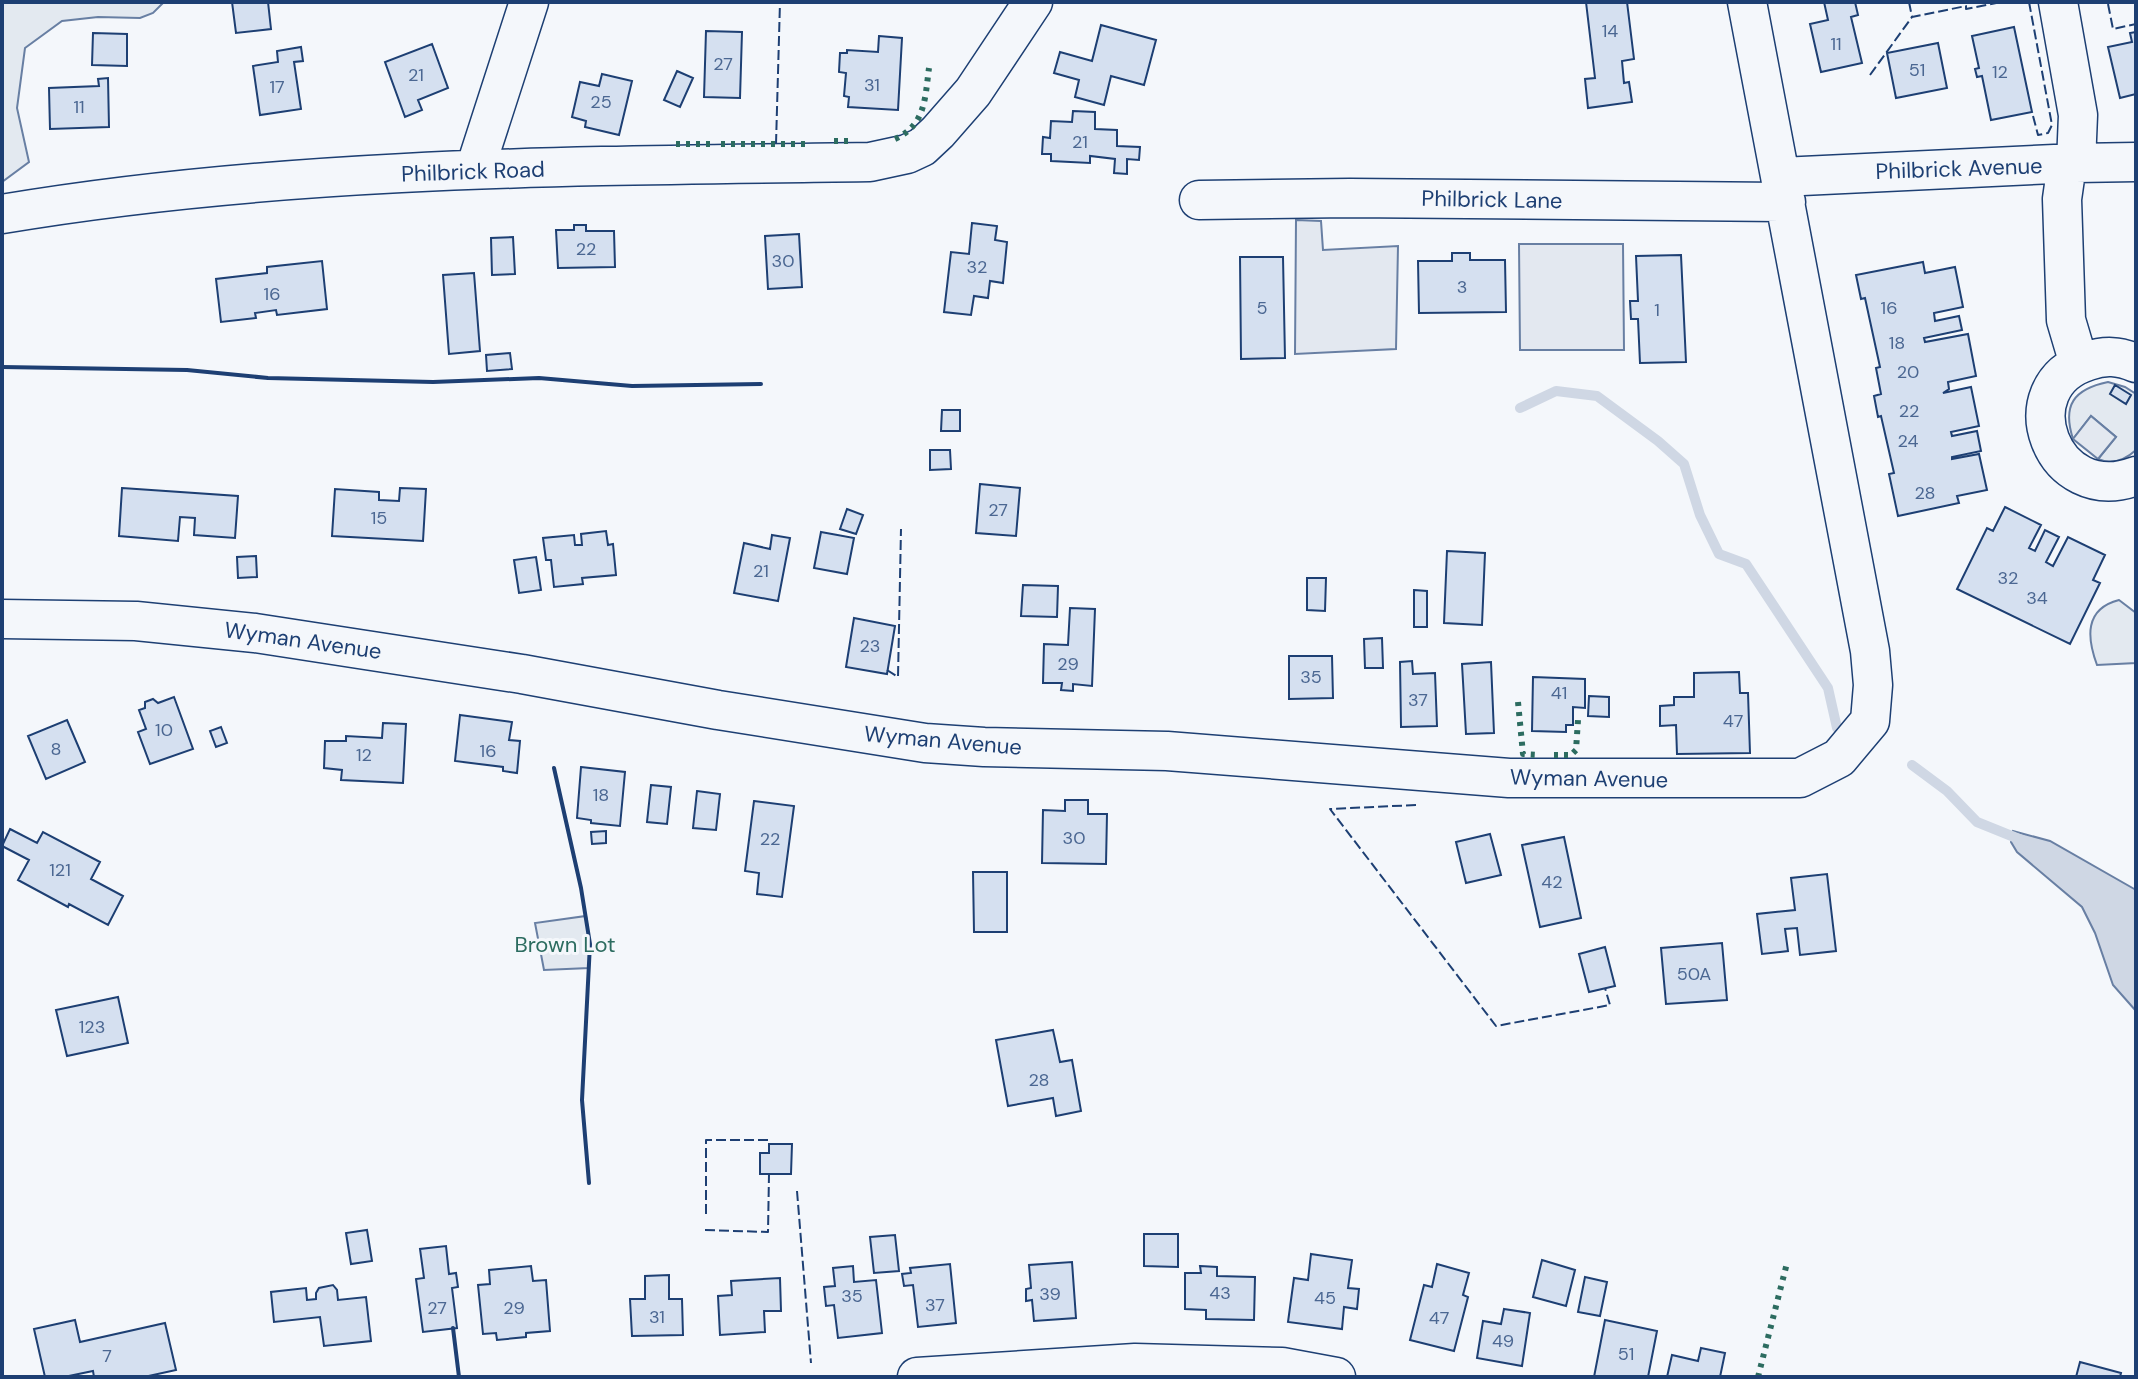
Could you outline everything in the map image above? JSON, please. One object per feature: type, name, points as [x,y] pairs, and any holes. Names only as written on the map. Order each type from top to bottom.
[{"type":"street","points":[[475,169],[529,2]]},
{"type":"street","name":"Philbrick Road","points":[[2,214],[111,198],[475,169],[870,162],[907,154],[922,147],[938,132],[973,92],[1033,2]]},
{"type":"street","points":[[1747,2],[1783,189]]},
{"type":"street","points":[[2058,2],[2078,115],[2072,163],[2062,199],[2066,320],[2079,364]]},
{"type":"street","name":"Philbrick Avenue","points":[[1783,189],[2072,163],[2136,162]]},
{"type":"street","name":"Philbrick Lane","points":[[1199,200],[1783,189]]},
{"type":"street","name":"Wyman Avenue","points":[[2,619],[136,621],[255,633],[506,671],[704,708],[925,743],[1167,751],[1509,778],[1800,778],[1839,758],[1870,721],[1873,685],[1870,651],[1783,189]]},
{"type":"street","points":[[2136,363],[2109,356],[2079,364],[2055,384],[2050,394],[2045,424],[2050,443],[2062,461],[2082,476],[2106,482],[2136,476]]},
{"type":"street","points":[[917,1377],[1135,1363],[1282,1367],[1336,1377]]},
{"type":"green space","points":[[2,2],[164,2],[153,13],[140,18],[98,17],[62,21],[25,48],[17,108],[29,162],[2,182]]},
{"type":"green space","points":[[2108,382],[2136,394],[2136,450],[2123,459],[2103,461],[2098,459],[2116,437],[2091,416],[2073,439],[2069,417],[2070,408],[2079,394]]},
{"type":"green space","points":[[2119,600],[2136,613],[2136,663],[2097,665],[2090,635],[2094,617],[2099,610]]},
{"type":"green space","name":"Brown Lot","points":[[586,916],[589,968],[544,970],[535,923]]},
{"type":"shaded area","points":[[1296,220],[1321,221],[1323,250],[1398,246],[1396,349],[1295,354]]},
{"type":"shaded area","points":[[1519,244],[1623,244],[1624,350],[1520,350]]},
{"type":"shaded area","points":[[2091,416],[2116,437],[2098,459],[2073,439]]},
{"type":"shaded area","points":[[2013,831],[2050,841],[2136,890],[2136,1011],[2113,985],[2095,933],[2082,907],[2017,852],[2011,842]]},
{"type":"building","points":[[232,2],[268,2],[271,29],[236,33]]},
{"type":"building","points":[[1586,2],[1627,2],[1634,59],[1622,61],[1624,83],[1629,82],[1632,102],[1588,108],[1585,79],[1595,78]]},
{"type":"building","points":[[1824,2],[1855,2],[1858,15],[1851,17],[1862,63],[1821,72],[1810,24],[1828,20]]},
{"type":"building","points":[[1101,25],[1156,40],[1144,85],[1111,76],[1104,105],[1075,97],[1079,80],[1054,73],[1060,52],[1092,61]]},
{"type":"building","points":[[2014,27],[2032,112],[1991,120],[1982,76],[1977,77],[1975,69],[1979,68],[1972,36]]},
{"type":"building","points":[[706,31],[742,32],[740,98],[704,97]]},
{"type":"building","points":[[2136,32],[2136,94],[2120,98],[2108,47],[2132,42],[2130,33]]},
{"type":"building","points":[[93,33],[127,34],[127,66],[92,65]]},
{"type":"building","points":[[879,36],[902,38],[898,110],[848,107],[849,97],[844,96],[846,73],[839,72],[840,53],[847,53],[847,50],[878,52]]},
{"type":"building","points":[[1938,43],[1947,88],[1896,98],[1887,53]]},
{"type":"building","points":[[432,44],[448,88],[418,100],[422,110],[405,117],[385,62]]},
{"type":"building","points":[[301,47],[303,61],[294,62],[301,109],[260,115],[253,66],[278,62],[277,51]]},
{"type":"building","points":[[677,71],[693,78],[680,107],[664,100]]},
{"type":"building","points":[[602,74],[632,81],[619,135],[585,127],[586,121],[572,117],[580,82],[599,86]]},
{"type":"building","points":[[108,78],[109,127],[50,129],[49,88],[99,86],[98,79]]},
{"type":"building","points":[[1073,111],[1095,112],[1095,129],[1117,130],[1117,146],[1140,147],[1139,160],[1127,159],[1127,174],[1114,173],[1115,159],[1090,156],[1090,163],[1051,161],[1051,154],[1042,154],[1043,137],[1050,138],[1051,121],[1072,122]]},
{"type":"building","points":[[972,223],[997,226],[995,240],[1007,242],[1003,283],[990,281],[988,298],[974,296],[971,315],[944,312],[951,252],[969,254]]},
{"type":"building","points":[[574,225],[586,225],[586,231],[614,231],[615,267],[558,268],[556,230],[574,230]]},
{"type":"building","points":[[799,234],[802,287],[768,289],[765,236]]},
{"type":"building","points":[[513,237],[515,274],[492,275],[491,238]]},
{"type":"building","points":[[1452,253],[1470,253],[1470,260],[1505,260],[1506,312],[1419,313],[1418,261],[1452,261]]},
{"type":"building","points":[[1681,255],[1686,362],[1640,363],[1638,319],[1631,319],[1630,301],[1638,301],[1636,256]]},
{"type":"building","points":[[1240,257],[1283,257],[1285,358],[1241,359]]},
{"type":"building","points":[[322,261],[327,309],[277,315],[276,310],[255,313],[256,318],[221,322],[216,279],[267,273],[267,267]]},
{"type":"building","points":[[1923,262],[1925,273],[1955,267],[1963,307],[1934,313],[1935,321],[1959,316],[1962,330],[1924,338],[1925,342],[1968,334],[1976,376],[1948,382],[1949,389],[1943,393],[1971,387],[1979,426],[1951,432],[1952,436],[1977,431],[1981,451],[1952,459],[1979,454],[1987,490],[1957,496],[1959,503],[1898,516],[1889,474],[1894,473],[1874,396],[1881,394],[1876,368],[1880,367],[1865,298],[1861,299],[1856,275]]},
{"type":"building","points":[[474,273],[480,351],[449,354],[443,275]]},
{"type":"building","points":[[510,353],[512,369],[487,371],[486,355]]},
{"type":"building","points":[[2115,385],[2131,395],[2126,404],[2110,394]]},
{"type":"building","points":[[942,410],[960,410],[960,431],[941,431]]},
{"type":"building","points":[[930,450],[950,450],[951,469],[930,470]]},
{"type":"building","points":[[980,484],[1020,488],[1016,536],[976,533]]},
{"type":"building","points":[[122,488],[238,496],[235,538],[194,535],[195,518],[180,517],[178,541],[119,536]]},
{"type":"building","points":[[400,488],[426,489],[423,541],[332,536],[335,489],[379,492],[379,500],[399,501]]},
{"type":"building","points":[[2005,507],[2041,525],[2029,548],[2035,551],[2045,530],[2059,537],[2046,562],[2053,566],[2068,537],[2105,555],[2093,580],[2100,583],[2070,644],[1957,589],[1987,528],[1993,531]]},
{"type":"building","points":[[847,509],[863,515],[856,534],[840,529]]},
{"type":"building","points":[[606,531],[608,545],[613,544],[616,575],[582,578],[583,584],[554,587],[551,560],[546,560],[543,538],[574,535],[575,545],[582,545],[581,534]]},
{"type":"building","points":[[821,532],[854,538],[847,574],[814,568]]},
{"type":"building","points":[[772,535],[790,538],[778,601],[734,593],[744,543],[770,549]]},
{"type":"building","points":[[1447,551],[1485,553],[1482,625],[1444,623]]},
{"type":"building","points":[[256,556],[257,577],[238,578],[237,557]]},
{"type":"building","points":[[536,557],[541,590],[519,593],[514,560]]},
{"type":"building","points":[[1307,578],[1326,578],[1325,611],[1307,610]]},
{"type":"building","points":[[1023,585],[1058,586],[1057,617],[1021,616]]},
{"type":"building","points":[[1414,590],[1427,591],[1427,627],[1414,627]]},
{"type":"building","points":[[1070,608],[1095,609],[1092,686],[1073,684],[1073,691],[1061,690],[1062,683],[1043,683],[1044,644],[1068,645]]},
{"type":"building","points":[[854,618],[895,626],[887,674],[846,667]]},
{"type":"building","points":[[1382,638],[1383,668],[1365,668],[1364,639]]},
{"type":"building","points":[[1289,656],[1332,656],[1333,698],[1289,699]]},
{"type":"building","points":[[1412,661],[1413,674],[1435,673],[1437,726],[1401,727],[1400,662]]},
{"type":"building","points":[[1491,662],[1494,733],[1466,734],[1462,664]]},
{"type":"building","points":[[1739,672],[1740,693],[1748,693],[1750,753],[1677,754],[1676,725],[1660,726],[1660,706],[1674,705],[1674,697],[1694,697],[1694,673]]},
{"type":"building","points":[[1533,677],[1585,679],[1585,708],[1573,707],[1573,725],[1566,725],[1566,732],[1532,731]]},
{"type":"building","points":[[1589,696],[1609,697],[1609,717],[1588,716]]},
{"type":"building","points":[[174,697],[193,749],[150,764],[138,732],[146,729],[139,710],[145,708],[145,702],[153,699],[158,703]]},
{"type":"building","points":[[460,715],[512,722],[509,740],[520,741],[517,773],[503,771],[503,767],[455,761]]},
{"type":"building","points":[[67,720],[85,762],[46,779],[28,736]]},
{"type":"building","points":[[383,723],[406,724],[403,783],[341,780],[342,770],[324,768],[325,741],[346,741],[346,736],[382,738]]},
{"type":"building","points":[[221,727],[227,743],[216,747],[210,731]]},
{"type":"building","points":[[581,767],[625,772],[620,826],[577,818]]},
{"type":"building","points":[[651,785],[671,787],[667,824],[647,822]]},
{"type":"building","points":[[697,791],[720,794],[716,830],[693,828]]},
{"type":"building","points":[[1065,800],[1088,800],[1088,814],[1107,814],[1106,864],[1042,863],[1043,810],[1065,811]]},
{"type":"building","points":[[754,801],[794,806],[782,897],[757,894],[759,873],[745,871]]},
{"type":"building","points":[[10,829],[37,843],[43,832],[100,862],[91,879],[123,896],[108,925],[18,880],[29,860],[2,846]]},
{"type":"building","points":[[606,831],[606,843],[592,844],[591,832]]},
{"type":"building","points":[[1490,834],[1501,875],[1466,883],[1456,842]]},
{"type":"building","points":[[1564,837],[1581,918],[1540,927],[1522,845]]},
{"type":"building","points":[[973,872],[1007,872],[1007,932],[974,932]]},
{"type":"building","points":[[1827,874],[1836,951],[1800,955],[1797,928],[1785,929],[1788,951],[1762,954],[1757,914],[1795,910],[1791,878]]},
{"type":"building","points":[[1722,943],[1727,1000],[1666,1004],[1661,948]]},
{"type":"building","points":[[1605,947],[1615,986],[1589,992],[1579,954]]},
{"type":"building","points":[[118,997],[128,1043],[67,1056],[56,1010]]},
{"type":"building","points":[[1053,1030],[1060,1062],[1072,1060],[1081,1111],[1056,1116],[1053,1098],[1008,1106],[996,1040]]},
{"type":"building","points":[[769,1144],[792,1144],[791,1174],[760,1174],[760,1153],[769,1153]]},
{"type":"building","points":[[367,1230],[372,1261],[351,1264],[346,1233]]},
{"type":"building","points":[[1144,1234],[1178,1234],[1178,1267],[1144,1266]]},
{"type":"building","points":[[895,1235],[899,1271],[874,1273],[870,1237]]},
{"type":"building","points":[[446,1246],[449,1274],[456,1273],[458,1287],[452,1288],[457,1328],[423,1332],[416,1279],[424,1278],[420,1249]]},
{"type":"building","points":[[1311,1254],[1352,1260],[1348,1288],[1359,1289],[1357,1309],[1344,1307],[1342,1329],[1288,1322],[1294,1278],[1308,1280]]},
{"type":"building","points":[[1542,1260],[1575,1270],[1566,1306],[1533,1297]]},
{"type":"building","points":[[1072,1262],[1076,1318],[1034,1321],[1032,1300],[1026,1301],[1026,1289],[1031,1288],[1029,1265]]},
{"type":"building","points":[[950,1264],[956,1323],[918,1327],[913,1285],[904,1286],[902,1274],[911,1273],[910,1268]]},
{"type":"building","points":[[1437,1264],[1469,1273],[1463,1295],[1468,1297],[1454,1351],[1410,1340],[1424,1285],[1432,1287]]},
{"type":"building","points":[[531,1266],[533,1281],[546,1280],[550,1331],[497,1340],[496,1333],[483,1334],[478,1285],[490,1284],[489,1270]]},
{"type":"building","points":[[853,1266],[854,1282],[876,1280],[882,1333],[838,1338],[834,1305],[826,1306],[824,1287],[835,1286],[833,1268]]},
{"type":"building","points":[[1200,1266],[1217,1267],[1217,1276],[1255,1277],[1254,1320],[1206,1319],[1206,1310],[1185,1309],[1185,1273],[1201,1273]]},
{"type":"building","points":[[669,1275],[669,1299],[682,1299],[683,1335],[632,1336],[630,1299],[645,1299],[645,1276]]},
{"type":"building","points":[[1585,1277],[1607,1282],[1600,1316],[1578,1312]]},
{"type":"building","points":[[780,1278],[781,1311],[764,1311],[765,1332],[720,1335],[718,1296],[732,1295],[731,1281]]},
{"type":"building","points":[[333,1285],[338,1300],[366,1297],[371,1341],[324,1346],[320,1317],[274,1322],[271,1292],[306,1288],[307,1300],[316,1299],[319,1288]]},
{"type":"building","points":[[1504,1309],[1530,1313],[1522,1366],[1477,1358],[1483,1321],[1501,1324]]},
{"type":"building","points":[[75,1320],[80,1342],[165,1323],[176,1370],[144,1377],[94,1377],[93,1371],[45,1377],[34,1329]]},
{"type":"building","points":[[1605,1320],[1657,1331],[1648,1377],[1594,1377]]},
{"type":"building","points":[[1701,1348],[1725,1353],[1720,1377],[1667,1377],[1672,1355],[1698,1361]]},
{"type":"building","points":[[2080,1362],[2121,1373],[2120,1377],[2076,1377]]},
{"type":"waterway","points":[[1520,408],[1556,391],[1597,396],[1684,464],[1700,515],[1719,554],[1746,564],[1828,688],[1837,728]]},
{"type":"waterway","points":[[1912,765],[1947,791],[1977,822],[2024,841]]},
{"type":"hedge","points":[[895,139],[913,126],[918,118],[925,100],[929,68]]},
{"type":"hedge","points":[[834,141],[849,141]]},
{"type":"hedge","points":[[676,144],[710,144]]},
{"type":"hedge","points":[[721,144],[806,144]]},
{"type":"hedge","points":[[1518,702],[1523,754],[1540,755]]},
{"type":"hedge","points":[[1554,755],[1571,755],[1576,750],[1578,720]]},
{"type":"hedge","points":[[1758,1377],[1787,1263]]},
{"type":"fence","points":[[776,144],[780,2]]},
{"type":"fence","points":[[1909,2],[1912,17],[2001,2]]},
{"type":"fence","points":[[2029,2],[2052,125],[2048,133],[2038,135],[2032,112]]},
{"type":"fence","points":[[2108,4],[2113,29],[2136,24]]},
{"type":"fence","points":[[1870,75],[1912,17]]},
{"type":"fence","points":[[887,670],[898,677],[901,529]]},
{"type":"fence","points":[[1416,805],[1330,809],[1496,1026],[1610,1005],[1605,988]]},
{"type":"fence","points":[[706,1214],[706,1140],[769,1140],[769,1144]]},
{"type":"fence","points":[[705,1230],[768,1232],[769,1174]]},
{"type":"fence","points":[[797,1191],[811,1363]]},
{"type":"wall","points":[[2,367],[187,370],[268,378],[433,382],[539,378],[632,386],[761,384]]},
{"type":"wall","points":[[554,768],[581,888],[590,944],[582,1100],[589,1183]]},
{"type":"wall","points":[[453,1328],[459,1377]]}]
